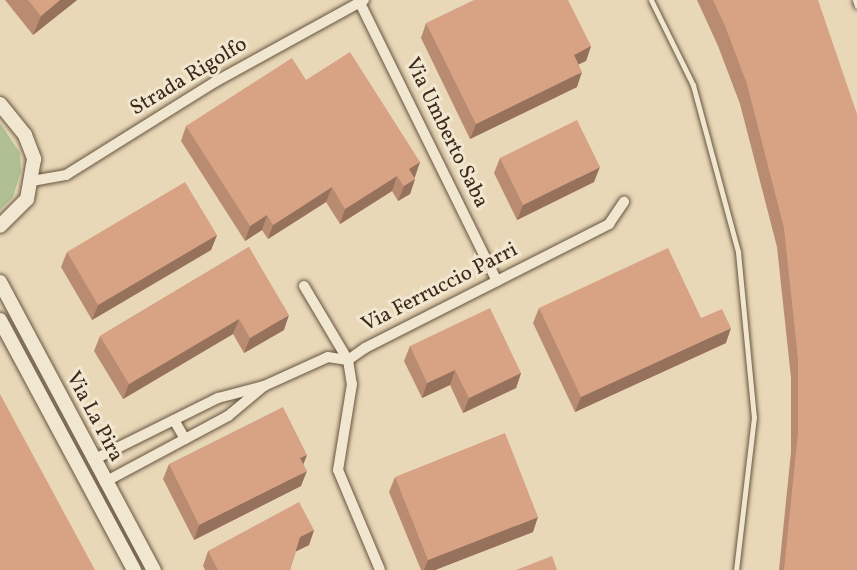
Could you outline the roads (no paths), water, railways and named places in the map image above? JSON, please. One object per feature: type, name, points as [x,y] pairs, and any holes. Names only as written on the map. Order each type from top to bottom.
[{"type":"street","name":"Strada Rigolfo","points":[[32,181],[66,175],[215,82],[362,1]]},
{"type":"street","name":"Via Umberto Saba","points":[[362,1],[497,281]]},
{"type":"street","points":[[0,104],[31,146],[32,181],[22,207],[0,226]]},
{"type":"street","name":"Via Ferruccio Parri","points":[[264,386],[328,357],[348,360],[364,348],[609,224],[624,202]]},
{"type":"street","name":"Via La Pira","points":[[0,282],[93,460],[154,570]]},
{"type":"street","points":[[304,286],[348,360],[352,384],[338,470],[380,570]]},
{"type":"street","name":"Via La Pira","points":[[0,320],[134,570]]},
{"type":"street","points":[[93,460],[218,398],[264,386]]},
{"type":"street","points":[[105,482],[228,416],[264,386]]},
{"type":"street","points":[[174,420],[185,439]]},
{"type":"lane","points":[[651,0],[693,85],[738,252],[754,417],[736,570]]},
{"type":"lane","points":[[855,0],[857,6]]}]
